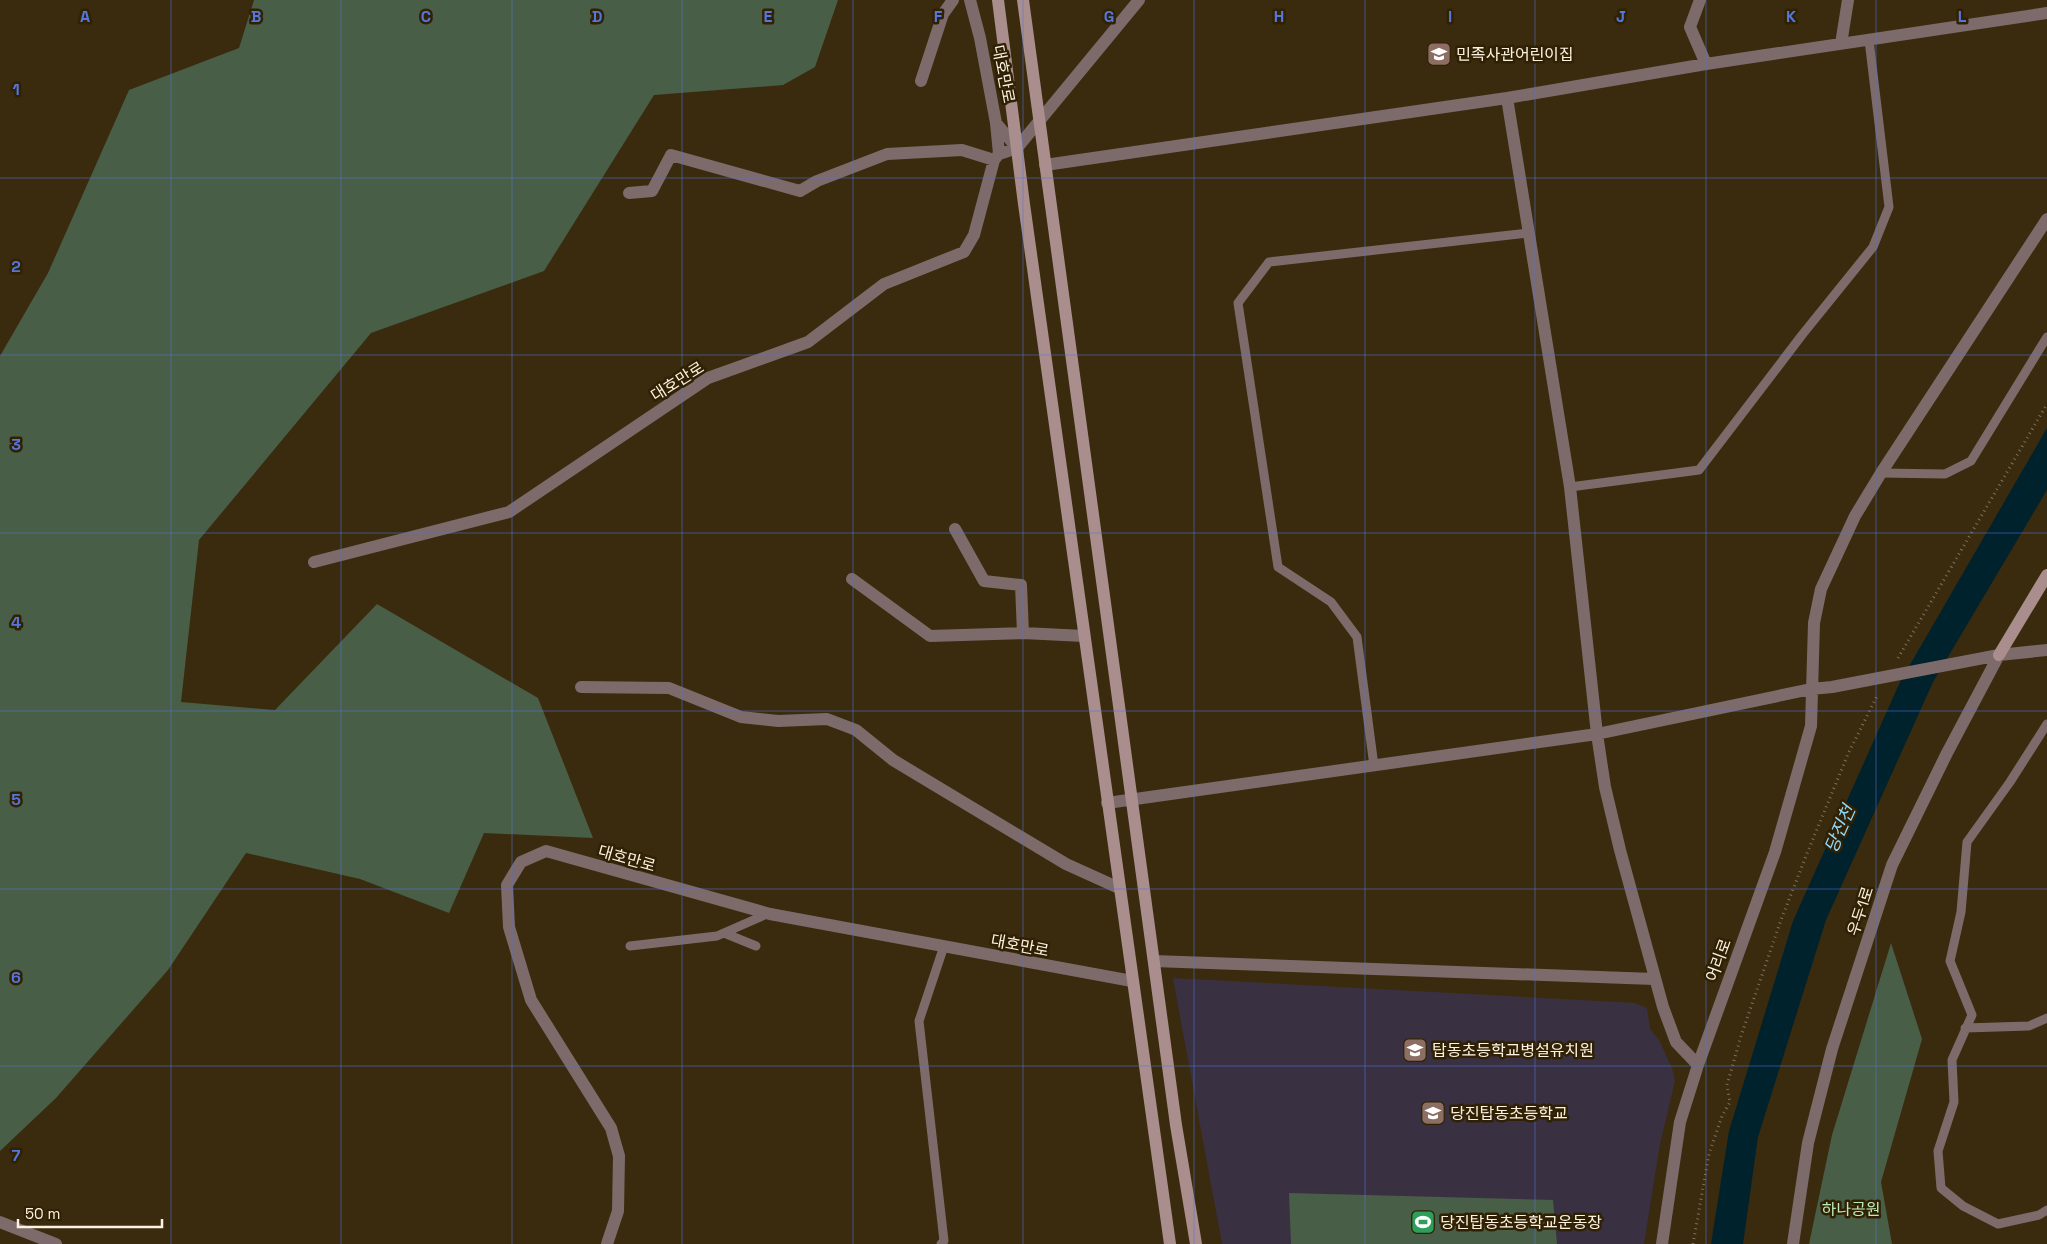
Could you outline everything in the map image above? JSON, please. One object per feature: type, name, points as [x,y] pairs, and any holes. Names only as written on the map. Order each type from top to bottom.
[{"type":"main road","name":"대호만로","points":[[998,0],[1018,148]]},
{"type":"main road","name":"대호만로","points":[[1022,0],[1176,1124],[1196,1244]]},
{"type":"main road","points":[[1018,148],[1084,636],[1170,1244]]},
{"type":"main road","points":[[1999,654],[2047,574]]},
{"type":"street","points":[[921,81],[943,14],[953,0]]},
{"type":"street","name":"대호만로","points":[[970,0],[980,38],[996,123],[1018,148]]},
{"type":"street","points":[[629,193],[652,191],[671,155],[800,191],[818,180],[887,154],[962,150],[996,157],[1018,148],[1139,0]]},
{"type":"street","points":[[1700,0],[1690,28],[1706,64]]},
{"type":"street","points":[[1841,44],[1848,0]]},
{"type":"street","points":[[1045,165],[1507,98],[1706,64],[2047,13]]},
{"type":"street","points":[[1507,98],[1570,487],[1597,734],[1605,787],[1654,979],[1676,1042],[1698,1065]]},
{"type":"street","points":[[996,123],[996,157]]},
{"type":"street","name":"대호만로","points":[[314,562],[509,512],[708,378],[808,342],[884,284],[964,252],[974,235],[996,157]]},
{"type":"street","name":"어리로","points":[[1662,1244],[1680,1122],[1698,1065],[1775,852],[1811,726],[1814,623],[1821,589],[1855,516],[1881,473],[2047,219]]},
{"type":"street","points":[[955,529],[984,581],[1022,585],[1023,633]]},
{"type":"street","points":[[852,579],[930,636],[1023,633],[1084,636]]},
{"type":"street","points":[[1108,803],[1597,734],[1811,689],[1832,687],[1999,654],[2047,650]]},
{"type":"street","name":"우두1로","points":[[1793,1244],[1808,1142],[1830,1058],[1892,865],[1947,753],[1999,654]]},
{"type":"street","points":[[581,686],[669,688],[741,717],[778,721],[828,719],[856,730],[893,760],[1066,864],[1119,888]]},
{"type":"street","name":"대호만로","points":[[607,1244],[618,1210],[619,1156],[611,1128],[531,1000],[509,927],[508,885],[521,862],[546,851],[767,914],[1132,981]]},
{"type":"street","points":[[1154,961],[1654,979]]},
{"type":"street","points":[[0,1222],[56,1244]]},
{"type":"lane","points":[[1570,487],[1699,470],[1802,335],[1873,248],[1889,207],[1869,40]]},
{"type":"lane","points":[[1374,766],[1357,637],[1331,602],[1278,567],[1238,303],[1269,262],[1529,233]]},
{"type":"lane","points":[[1881,473],[1945,474],[1970,460],[2047,337]]},
{"type":"lane","points":[[2047,724],[2010,782],[1967,842],[1961,912],[1950,961],[1972,1015],[1952,1060],[1954,1102],[1938,1151],[1941,1188],[1963,1206],[1998,1224],[2039,1215],[2047,1210]]},
{"type":"lane","points":[[630,946],[717,936],[767,914]]},
{"type":"lane","points":[[724,933],[756,946]]},
{"type":"lane","points":[[943,1243],[919,1021],[944,946]]},
{"type":"lane","points":[[1965,1028],[2029,1026],[2047,1018]]},
{"type":"path","points":[[1898,660],[2047,404]]},
{"type":"path","points":[[1693,1244],[1709,1154],[1722,1116],[1730,1102],[1727,1085],[1741,1036],[1781,920],[1806,856],[1848,754],[1878,694]]},
{"type":"shaded area","name":"당진탑동초등학교","points":[[1173,978],[1635,1003],[1647,1008],[1650,1029],[1659,1040],[1672,1068],[1675,1081],[1660,1144],[1644,1244],[1222,1244]]},
{"type":"green space","points":[[254,0],[838,0],[815,67],[783,85],[654,95],[544,271],[371,333],[199,540],[181,702],[275,710],[377,604],[538,698],[593,838],[484,833],[449,913],[360,879],[246,853],[168,970],[56,1098],[0,1151],[0,356],[48,273],[129,90],[239,48]]},
{"type":"green space","name":"하나공원","points":[[1891,943],[1922,1039],[1881,1182],[1892,1244],[1809,1244],[1832,1135]]},
{"type":"green space","name":"당진탑동초등학교운동장","points":[[1289,1193],[1553,1200],[1557,1244],[1291,1244]]},
{"type":"water","name":"당진천","points":[[2047,428],[2047,490],[1933,682],[1826,920],[1758,1137],[1743,1244],[1711,1244],[1729,1131],[1793,921],[1900,682]]},
{"type":"place","name":"민족사관어린이집","points":[[1439,54]]},
{"type":"place","name":"탑동초등학교병설유치원","points":[[1415,1050]]},
{"type":"place","name":"당진탑동초등학교","points":[[1433,1113]]},
{"type":"place","name":"당진탑동초등학교운동장","points":[[1423,1222]]}]
